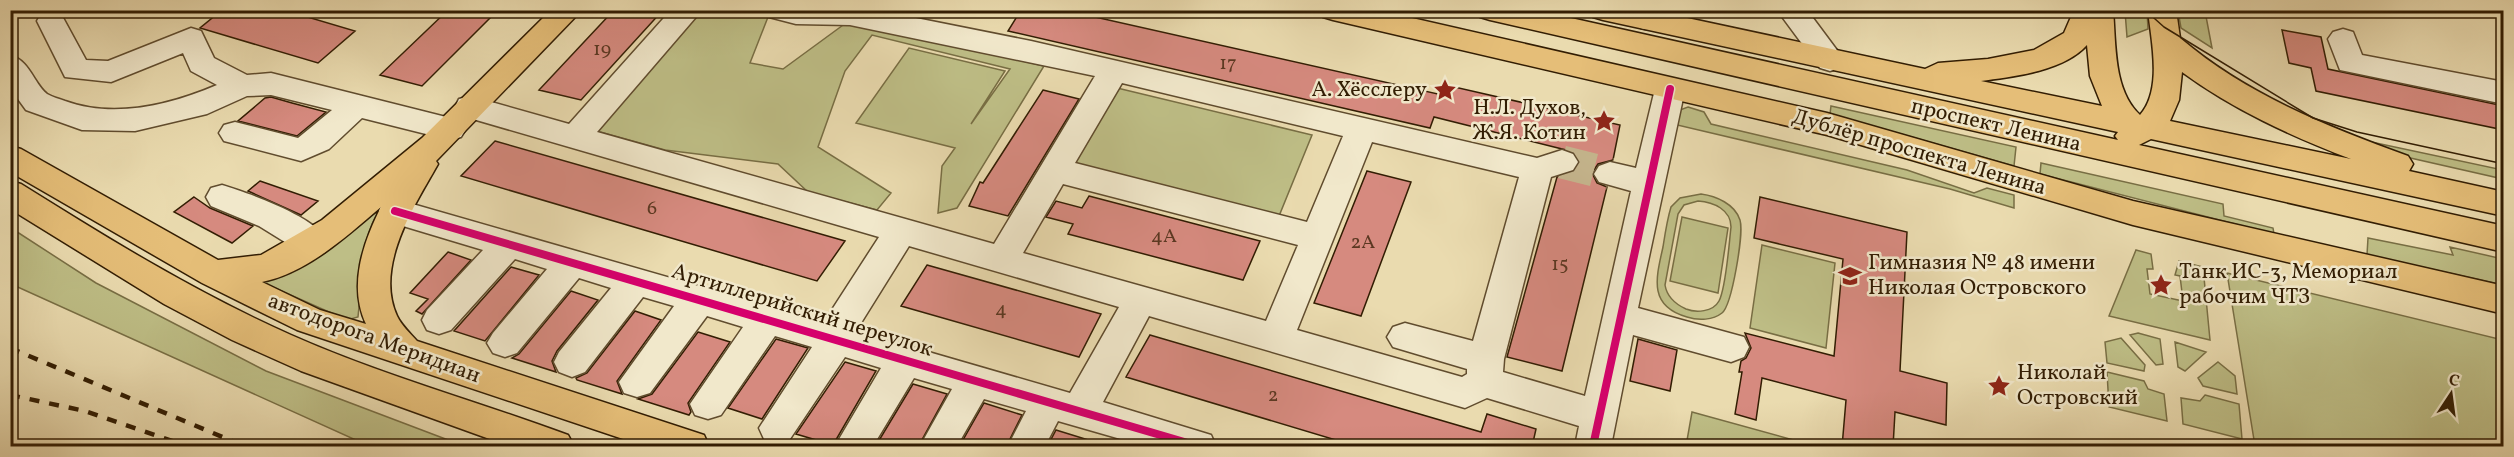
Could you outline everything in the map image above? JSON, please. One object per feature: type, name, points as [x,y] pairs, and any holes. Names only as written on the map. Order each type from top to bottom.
[{"type":"main road","points":[[214,274],[265,268],[314,243],[334,229],[451,127],[568,10]]},
{"type":"main road","name":"Дублёр проспекта Ленина","points":[[1333,10],[1827,124],[2133,213],[2504,300]]},
{"type":"main road","name":"проспект Ленина","points":[[1490,10],[2504,239]]},
{"type":"main road","name":"проспект Ленина","points":[[1603,10],[2138,129],[2504,204]]},
{"type":"main road","points":[[1874,71],[1953,74],[1995,68],[2041,57],[2070,44],[2080,34],[2088,10]]},
{"type":"main road","points":[[2099,10],[2103,69],[2108,93],[2138,129],[2170,158],[2206,173]]},
{"type":"main road","points":[[2044,136],[2103,141],[2138,129],[2157,118],[2164,102],[2167,82],[2162,10]]},
{"type":"main road","points":[[2164,41],[2191,64],[2294,126],[2420,172],[2504,197]]},
{"type":"main road","points":[[406,353],[390,335],[378,312],[378,264],[395,211],[451,127]]},
{"type":"main road","name":"автодорога Меридиан","points":[[10,157],[214,274],[309,320],[691,447]]},
{"type":"main road","name":"автодорога Меридиан","points":[[10,193],[163,287],[256,335],[350,374],[555,447]]},
{"type":"street","points":[[576,136],[688,10]]},
{"type":"street","points":[[10,65],[38,102],[82,119],[135,120],[196,106],[243,86],[271,84],[354,106],[451,127],[576,136],[900,232],[1141,298],[1465,393],[1485,370],[1549,166],[1362,128],[1114,70],[850,15],[796,15],[779,10]]},
{"type":"street","points":[[1651,21],[1681,10]]},
{"type":"street","points":[[1791,10],[1830,61]]},
{"type":"street","points":[[51,21],[76,70],[111,72],[191,38],[202,64],[243,86]]},
{"type":"street","points":[[2343,39],[2350,63],[2504,93]]},
{"type":"street","points":[[1001,261],[1114,70]]},
{"type":"street","points":[[1405,337],[1485,370],[1596,431],[1618,317],[1670,89]]},
{"type":"street","points":[[235,133],[301,150],[318,141],[354,106]]},
{"type":"street","points":[[1276,339],[1362,128]]},
{"type":"street","points":[[1054,170],[1317,237]]},
{"type":"street","points":[[1610,174],[1650,183]]},
{"type":"street","points":[[222,197],[271,217],[314,243]]},
{"type":"street","name":"Артиллерийский переулок","points":[[395,211],[1064,408],[1116,435],[1198,447]]},
{"type":"street","points":[[777,428],[900,232]]},
{"type":"street","points":[[439,320],[510,243]]},
{"type":"street","points":[[505,343],[573,262]]},
{"type":"street","points":[[572,362],[636,281]]},
{"type":"street","points":[[1026,447],[1064,408],[1141,298]]},
{"type":"street","points":[[637,382],[699,300]]},
{"type":"street","points":[[1618,317],[1731,346]]},
{"type":"street","points":[[708,404],[767,320]]},
{"type":"street","points":[[853,447],[905,361]]},
{"type":"street","points":[[938,447],[975,382]]},
{"type":"green space","points":[[701,11],[748,11],[768,17],[750,63],[783,69],[850,20],[1044,66],[957,208],[938,213],[942,166],[955,148],[856,123],[909,48],[1005,71],[971,124],[1010,69],[872,35],[845,71],[818,147],[891,193],[877,210],[808,192],[778,164],[665,150],[593,130]]},
{"type":"green space","points":[[2125,11],[2147,11],[2148,29],[2127,37]]},
{"type":"green space","points":[[2178,11],[2205,11],[2212,48],[2181,28]]},
{"type":"green space","points":[[1113,87],[1312,135],[1279,216],[1067,163]]},
{"type":"green space","points":[[2270,102],[2362,140],[2503,170],[2503,179],[2362,147]]},
{"type":"green space","points":[[1831,106],[2016,147],[2014,166],[1830,114]]},
{"type":"green space","points":[[1688,107],[1704,112],[1711,124],[1907,170],[1974,193],[1987,188],[2014,195],[2014,208],[1950,189],[1673,124],[1677,111]]},
{"type":"green space","points":[[2041,163],[2223,204],[2224,216],[2273,228],[2274,234],[2040,174]]},
{"type":"green space","points":[[388,194],[372,224],[365,244],[358,317],[347,320],[259,281]]},
{"type":"green space","points":[[1701,194],[1713,197],[1734,209],[1740,220],[1739,253],[1730,297],[1722,313],[1710,318],[1692,318],[1674,312],[1660,298],[1658,290],[1658,269],[1668,217],[1671,207],[1680,198]],"holes":[[[1698,201],[1715,205],[1725,212],[1731,227],[1725,276],[1719,301],[1709,309],[1695,311],[1686,309],[1675,302],[1665,285],[1678,214],[1684,205]]]},
{"type":"green space","points":[[1682,217],[1728,228],[1718,293],[1670,281]]},
{"type":"green space","points":[[11,228],[96,283],[266,371],[464,446],[369,446],[11,284]]},
{"type":"green space","points":[[2368,238],[2453,255],[2450,247],[2503,259],[2503,285],[2367,255]]},
{"type":"green space","points":[[1762,245],[1835,263],[1826,348],[1750,328]]},
{"type":"green space","points":[[2136,250],[2151,254],[2153,269],[2147,269],[2150,294],[2183,301],[2180,276],[2175,275],[2179,261],[2203,267],[2210,340],[2109,316]]},
{"type":"green space","points":[[2227,273],[2503,340],[2503,446],[2255,446]]},
{"type":"green space","points":[[2138,333],[2160,339],[2163,364],[2156,365],[2130,335]]},
{"type":"green space","points":[[2121,338],[2145,365],[2144,371],[2107,363],[2105,342]]},
{"type":"green space","points":[[2175,342],[2206,352],[2185,371],[2178,367]]},
{"type":"green space","points":[[2218,362],[2235,376],[2237,394],[2203,386],[2198,378]]},
{"type":"green space","points":[[2107,372],[2144,381],[2148,389],[2164,394],[2167,421],[2109,407]]},
{"type":"green space","points":[[2205,395],[2239,404],[2242,439],[2183,424],[2181,398],[2200,401]]},
{"type":"green space","points":[[1692,412],[1815,446],[1686,446]]},
{"type":"building","points":[[222,10],[284,10],[355,31],[318,63],[200,28]]},
{"type":"building","points":[[448,10],[498,10],[422,86],[380,75]]},
{"type":"building","points":[[614,10],[663,10],[581,100],[539,90]]},
{"type":"building","points":[[1021,10],[1064,10],[1442,95],[1446,85],[1620,125],[1613,160],[1598,164],[1592,173],[1597,183],[1607,187],[1562,371],[1507,357],[1557,177],[1574,172],[1580,163],[1574,152],[1434,117],[1430,128],[1008,31]]},
{"type":"building","points":[[2282,30],[2321,37],[2328,69],[2504,106],[2504,130],[2316,91],[2311,68],[2289,63]]},
{"type":"building","points":[[1043,90],[1079,99],[1008,216],[969,206],[980,182],[983,183]]},
{"type":"building","points":[[271,97],[326,112],[297,136],[238,121],[265,98]]},
{"type":"building","points":[[495,141],[845,241],[817,281],[461,176]]},
{"type":"building","points":[[1367,171],[1411,182],[1361,316],[1314,303]]},
{"type":"building","points":[[260,181],[318,201],[301,215],[248,191]]},
{"type":"building","points":[[1089,196],[1260,241],[1243,280],[1068,234],[1073,224],[1046,217],[1056,201],[1082,208]]},
{"type":"building","points":[[194,197],[210,208],[253,226],[232,243],[174,212]]},
{"type":"building","points":[[1760,197],[1907,232],[1900,371],[1947,383],[1946,425],[1895,412],[1893,447],[1842,447],[1846,400],[1762,378],[1756,420],[1735,414],[1742,372],[1739,372],[1741,361],[1746,358],[1751,348],[1745,333],[1834,356],[1843,259],[1754,238]]},
{"type":"building","points":[[448,252],[471,260],[422,314],[416,311],[428,299],[410,293]]},
{"type":"building","points":[[927,265],[1101,314],[1079,357],[901,306]]},
{"type":"building","points":[[511,267],[539,275],[485,341],[454,331]]},
{"type":"building","points":[[571,291],[598,300],[557,351],[552,361],[556,372],[512,358],[519,354]]},
{"type":"building","points":[[635,311],[661,320],[617,381],[622,394],[577,380],[576,378],[587,373]]},
{"type":"building","points":[[698,332],[730,342],[688,403],[691,412],[689,415],[638,399],[652,394]]},
{"type":"building","points":[[1150,335],[1481,432],[1487,414],[1536,429],[1532,447],[1359,447],[1126,377]]},
{"type":"building","points":[[776,339],[808,348],[762,419],[728,408]]},
{"type":"building","points":[[1638,339],[1677,350],[1670,391],[1630,381]]},
{"type":"building","points":[[845,362],[876,371],[833,445],[796,434]]},
{"type":"building","points":[[913,384],[947,394],[918,447],[875,447]]},
{"type":"building","points":[[984,403],[1022,415],[1006,447],[959,447]]},
{"type":"building","points":[[1056,430],[1095,442],[1094,447],[1047,447]]},
{"type":"tunnel","points":[[1562,162],[1610,174]]},
{"type":"tram line","points":[[2145,10],[2164,27],[2313,118],[2357,132],[2504,164]]},
{"type":"railway","points":[[10,348],[244,446]]},
{"type":"railway","points":[[10,395],[85,411],[187,446]]},
{"type":"cycle path","points":[[1593,446],[1670,89]]},
{"type":"cycle path","points":[[395,211],[1198,446]]},
{"type":"place","name":"А. Хёсслеру","points":[[1445,90]]},
{"type":"place","name":"Н.Л. Духов, Ж.Я. Котин","points":[[1604,121]]},
{"type":"place","name":"Гимназия № 48 имени Николая Островского","points":[[1850,276]]},
{"type":"place","name":"Танк ИС-3, Мемориал рабочим ЧТЗ","points":[[2161,285]]},
{"type":"place","name":"Николай Островский","points":[[1999,386]]}]
